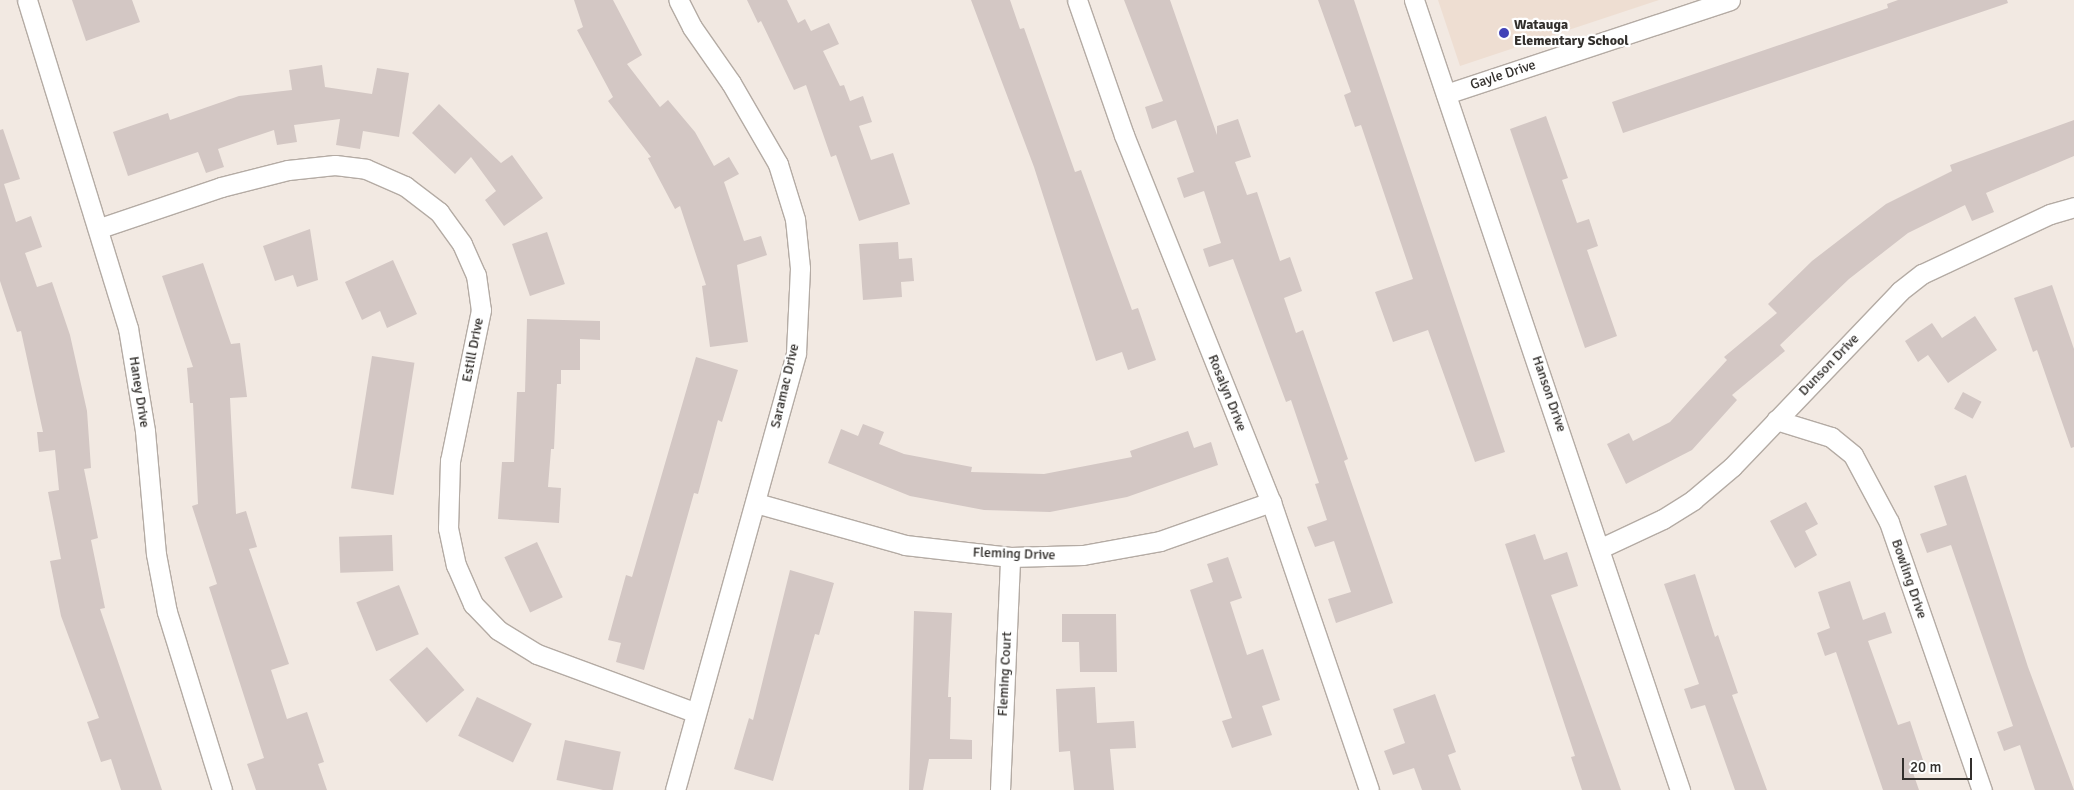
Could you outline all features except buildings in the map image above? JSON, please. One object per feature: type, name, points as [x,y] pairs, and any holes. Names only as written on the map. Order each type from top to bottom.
[{"type":"street","name":"Haney Drive","points":[[27,0],[100,228],[128,328],[145,431],[156,554],[167,612],[222,790]]},
{"type":"street","name":"Saramac Drive","points":[[675,790],[694,712],[756,502],[796,352],[800,268],[795,219],[778,164],[731,83],[692,27],[678,0]]},
{"type":"street","name":"Rosalyn Drive","points":[[1077,0],[1124,135],[1271,502],[1369,790]]},
{"type":"street","name":"Hanson Drive","points":[[1414,0],[1601,548],[1680,790]]},
{"type":"street","name":"Gayle Drive","points":[[1446,94],[1730,0]]},
{"type":"street","name":"Estill Drive","points":[[100,228],[221,186],[288,170],[335,165],[366,168],[405,186],[439,212],[462,244],[476,275],[481,310],[450,461],[448,528],[456,565],[473,604],[498,630],[537,654],[694,712]]},
{"type":"street","name":"Dunson Drive","points":[[1601,548],[1663,519],[1693,500],[1732,467],[1900,291],[1922,274],[2050,214],[2074,207]]},
{"type":"street","name":"Bowling Drive","points":[[1776,420],[1831,437],[1853,455],[1889,522],[1982,790]]},
{"type":"street","name":"Fleming Drive","points":[[756,502],[905,545],[1010,557],[1083,555],[1160,540],[1271,502]]},
{"type":"street","name":"Fleming Court","points":[[1000,790],[1010,557]]},
{"type":"shaded area","name":"Watauga Elementary School","points":[[1438,0],[1659,0],[1460,66]]},
{"type":"place","name":"Watauga Elementary School","points":[[1504,33]]}]
